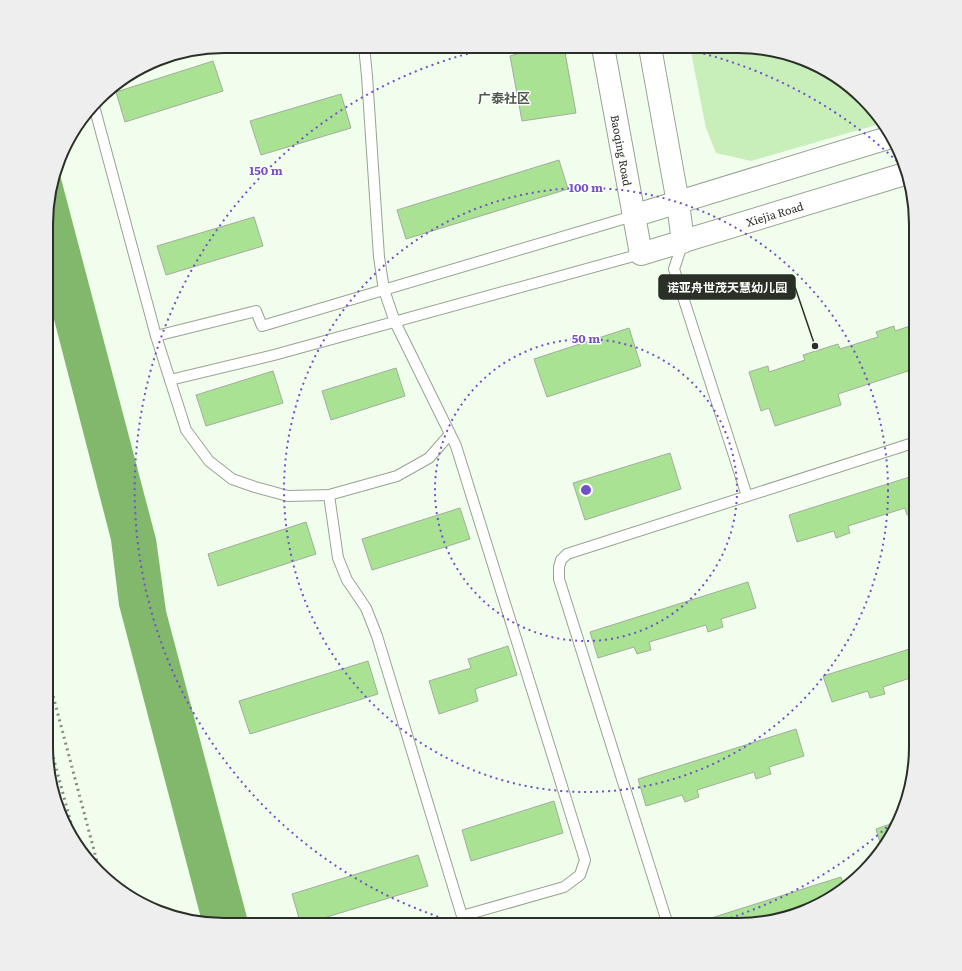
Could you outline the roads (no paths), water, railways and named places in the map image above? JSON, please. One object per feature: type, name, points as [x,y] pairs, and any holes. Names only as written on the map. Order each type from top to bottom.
[{"type":"main road","name":"Baoqing Road","points":[[604,53],[641,254]]},
{"type":"main road","points":[[651,53],[678,203],[683,242]]},
{"type":"main road","points":[[633,216],[886,139]]},
{"type":"main road","name":"Xiejia Road","points":[[641,254],[902,175]]},
{"type":"lane","points":[[328,495],[338,558],[346,580],[366,608],[377,636],[462,916],[564,887],[580,875],[586,860],[458,454],[450,434],[396,322],[384,290],[379,257],[365,53]]},
{"type":"lane","points":[[95,111],[156,336],[186,430],[209,461],[232,479],[288,496],[328,495],[397,476],[429,458],[450,434]]},
{"type":"lane","points":[[156,336],[256,311],[262,326],[633,216]]},
{"type":"lane","points":[[683,242],[674,269],[747,496]]},
{"type":"lane","points":[[170,380],[274,355],[641,254]]},
{"type":"lane","points":[[666,918],[559,579],[559,567],[561,560],[567,554],[909,444]]},
{"type":"railway","points":[[53,696],[97,862]]},
{"type":"railway","points":[[53,756],[71,822]]},
{"type":"place","name":"诺亚舟世茂天慧幼儿园","points":[[815,346]]},
{"type":"district","name":"广泰社区","points":[[504,97]]}]
